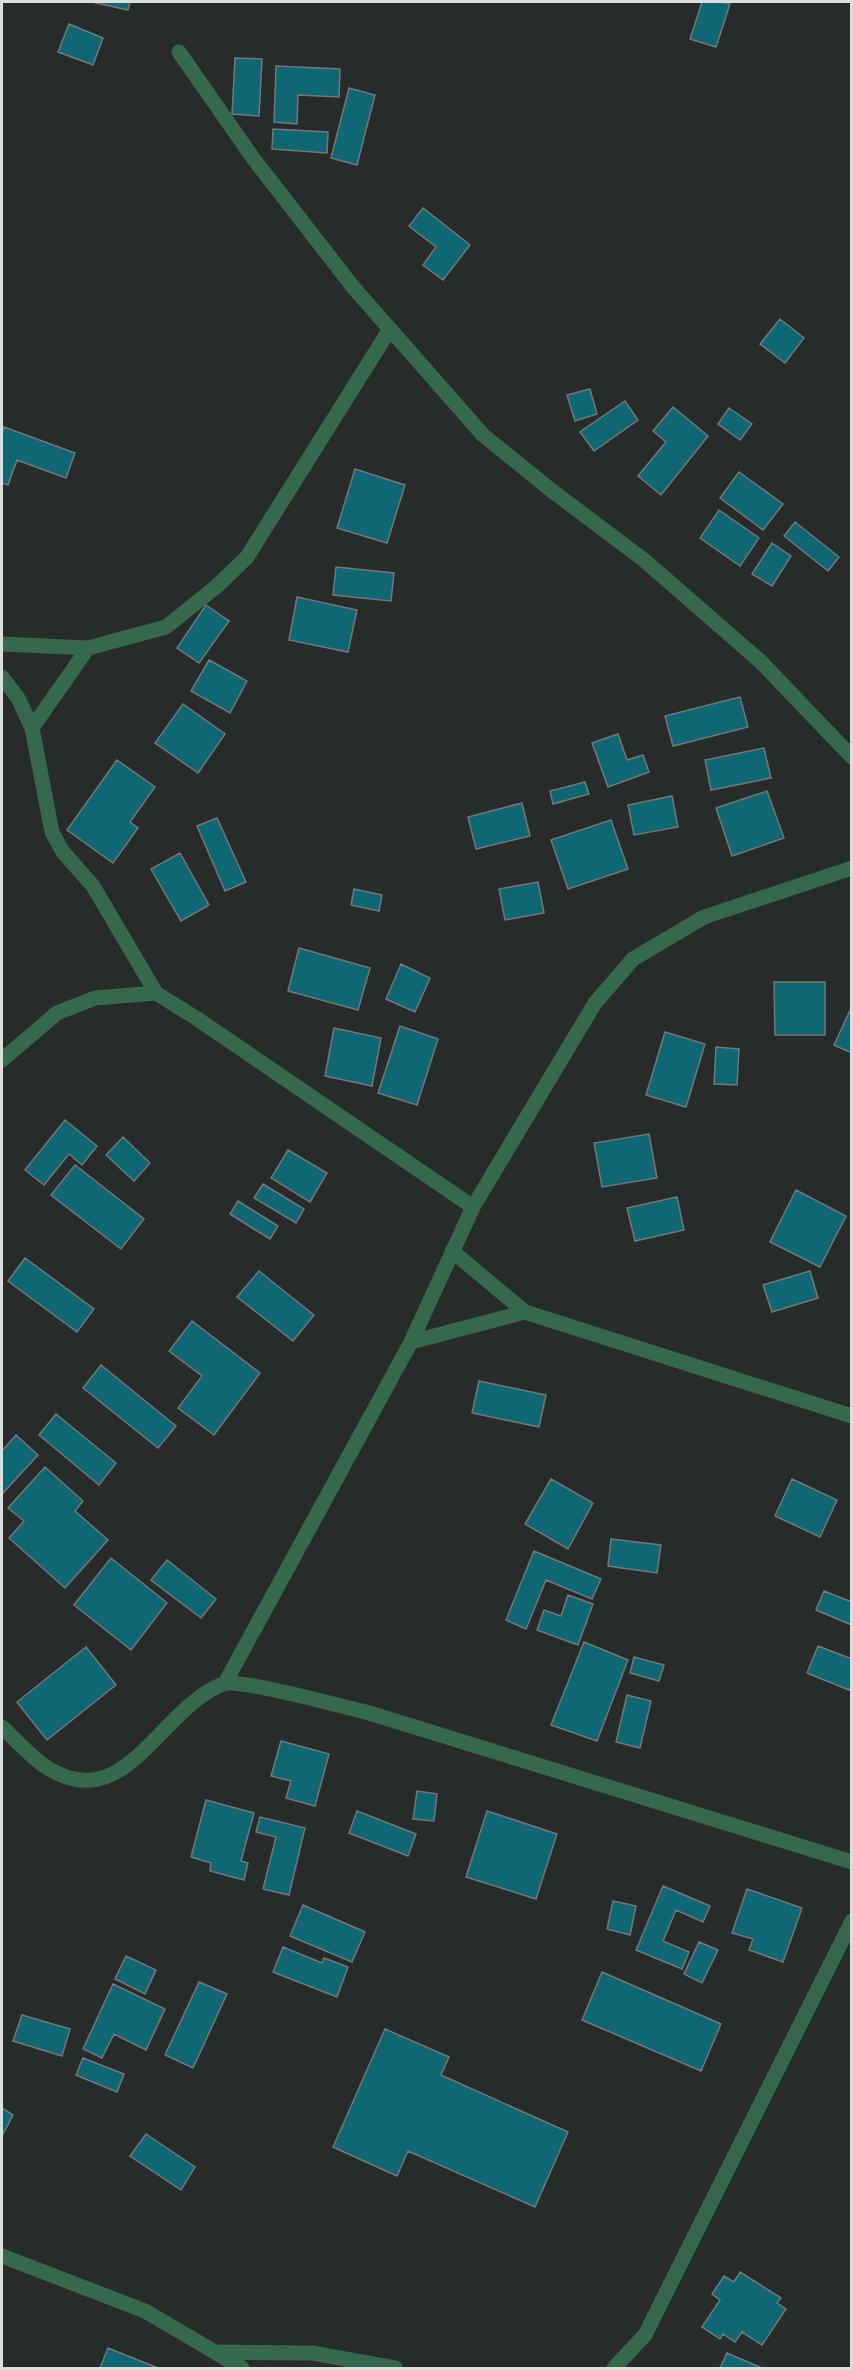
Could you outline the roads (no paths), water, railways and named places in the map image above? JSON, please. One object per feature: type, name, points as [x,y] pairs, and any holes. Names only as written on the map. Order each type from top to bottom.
[{"type":"street","points":[[179,52],[267,176],[353,287],[483,435],[550,490],[653,567],[760,661],[852,757]]},
{"type":"street","points":[[2,644],[88,648],[165,627],[217,586],[247,557],[390,329]]},
{"type":"street","points":[[32,728],[88,648]]},
{"type":"street","points":[[2,677],[18,698],[32,728],[52,832],[63,852],[93,886],[156,993],[473,1207]]},
{"type":"street","points":[[2,1727],[44,1766],[60,1775],[81,1781],[98,1781],[130,1764],[176,1717],[203,1696],[225,1683],[411,1342],[473,1207],[595,1003],[633,959],[704,918],[852,868]]},
{"type":"street","points":[[2,1060],[57,1013],[95,998],[156,993]]},
{"type":"street","points":[[452,1251],[525,1312],[852,1416]]},
{"type":"street","points":[[411,1342],[525,1312]]},
{"type":"street","points":[[225,1683],[290,1693],[366,1712],[852,1862]]},
{"type":"street","points":[[614,2368],[645,2335],[852,1921]]},
{"type":"street","points":[[2,2256],[145,2311],[242,2368]]},
{"type":"street","points":[[213,2352],[312,2353],[395,2368]]}]
